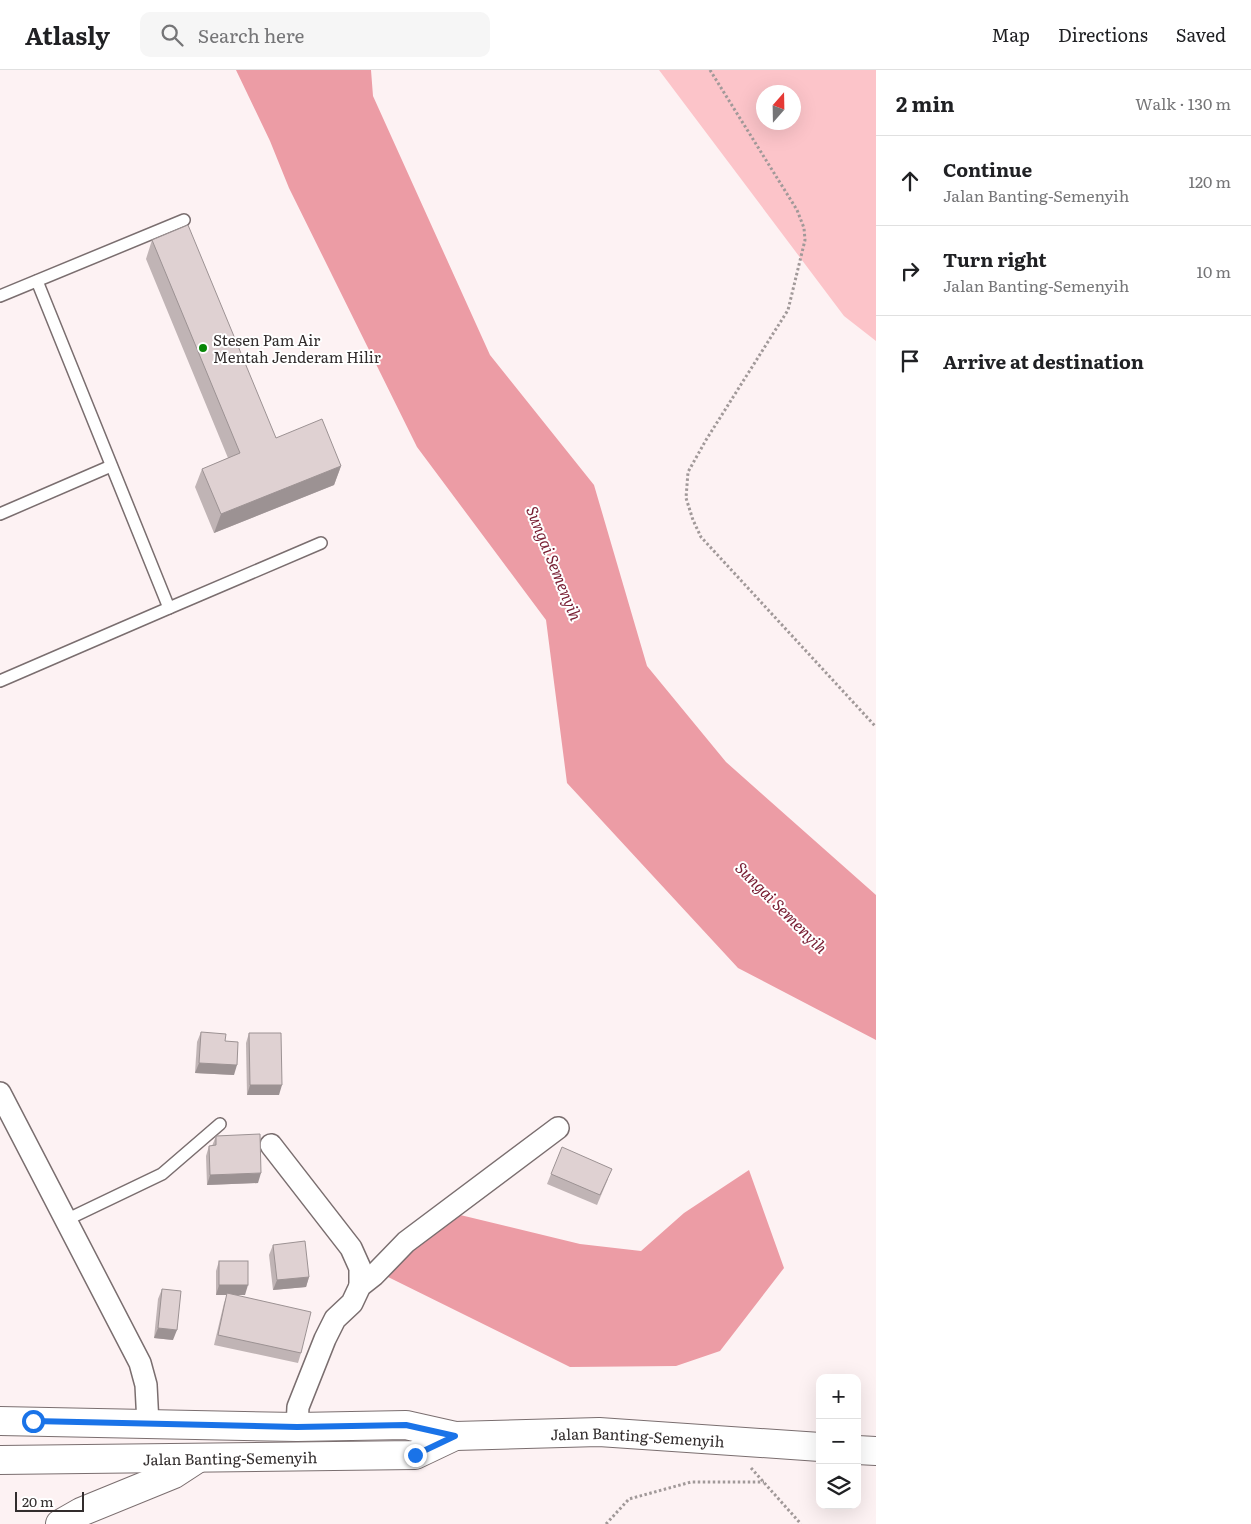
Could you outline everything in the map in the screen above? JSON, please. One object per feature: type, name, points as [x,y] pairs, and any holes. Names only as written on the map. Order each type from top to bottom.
[{"type":"main road","name":"Jalan Banting-Semenyih","points":[[0,1421],[297,1427],[406,1425],[455,1436],[599,1432],[816,1447]]},
{"type":"main road","points":[[0,1436],[33,1421]]},
{"type":"main road","name":"Jalan Banting-Semenyih","points":[[0,1460],[415,1455],[455,1436]]},
{"type":"main road","points":[[861,1450],[876,1452]]},
{"type":"main road","points":[[60,1524],[81,1512],[174,1474],[198,1458]]},
{"type":"street","points":[[0,1093],[140,1363],[146,1385],[148,1424]]},
{"type":"street","points":[[360,1286],[374,1275],[406,1242],[558,1128]]},
{"type":"street","points":[[271,1145],[351,1248],[360,1268],[360,1286],[352,1303],[335,1319],[325,1339],[298,1407],[297,1427]]},
{"type":"lane","points":[[0,296],[184,220]]},
{"type":"lane","points":[[37,281],[169,608]]},
{"type":"lane","points":[[0,514],[111,466]]},
{"type":"lane","points":[[0,681],[322,544]]},
{"type":"lane","points":[[66,1220],[162,1174],[220,1124]]},
{"type":"path","points":[[710,70],[797,210],[804,228],[805,240],[788,310],[688,472],[686,498],[701,537],[876,727]]},
{"type":"path","points":[[751,1468],[800,1524]]},
{"type":"path","points":[[606,1524],[629,1499],[691,1482],[764,1482]]},
{"type":"shaded area","points":[[659,70],[876,70],[876,341],[844,316]]},
{"type":"water","name":"Sungai Semenyih","points":[[236,70],[371,70],[373,96],[490,355],[594,485],[647,666],[726,762],[876,895],[876,1040],[738,968],[567,783],[546,620],[417,447],[289,188],[270,141]]},
{"type":"water","points":[[749,1170],[784,1268],[720,1351],[676,1366],[570,1367],[386,1276],[452,1213],[580,1244],[641,1251],[684,1213]]},
{"type":"building","name":"Stesen Pam Air Mentah Jenderam Hilir","points":[[188,225],[276,438],[322,419],[341,466],[221,514],[202,469],[240,453],[152,240]]},
{"type":"building","points":[[201,1032],[226,1034],[225,1041],[238,1042],[237,1065],[199,1063]]},
{"type":"building","points":[[249,1033],[281,1033],[282,1085],[250,1085]]},
{"type":"building","points":[[260,1134],[261,1173],[210,1175],[209,1146],[216,1145],[216,1136]]},
{"type":"building","points":[[562,1147],[612,1169],[600,1195],[551,1174]]},
{"type":"building","points":[[305,1241],[309,1277],[277,1280],[273,1245]]},
{"type":"building","points":[[219,1261],[248,1261],[248,1285],[219,1285]]},
{"type":"building","points":[[162,1289],[181,1291],[177,1330],[158,1328]]},
{"type":"building","points":[[227,1293],[311,1312],[301,1353],[218,1335]]},
{"type":"place","name":"Stesen Pam Air Mentah Jenderam Hilir","points":[[203,348]]},
{"type":"route","points":[[33,1421],[297,1427],[406,1425],[455,1436],[415,1455]]}]
